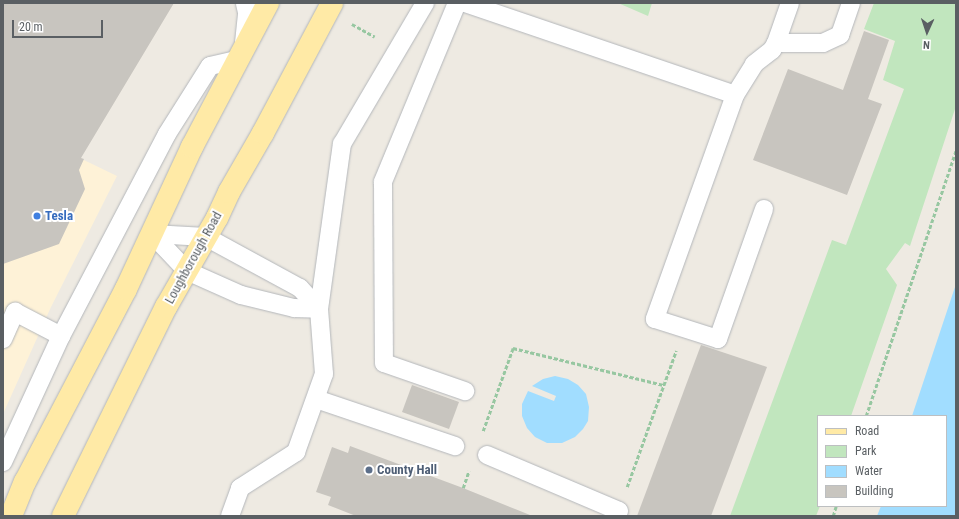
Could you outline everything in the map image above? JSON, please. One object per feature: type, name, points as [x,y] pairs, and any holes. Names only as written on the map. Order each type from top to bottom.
[{"type":"main road","points":[[11,516],[25,482],[126,289],[192,147],[268,3]]},
{"type":"main road","name":"Loughborough Road","points":[[63,516],[163,313],[206,237],[332,3]]},
{"type":"street","points":[[242,51],[249,12],[247,3]]},
{"type":"lane","points":[[230,516],[240,488],[296,452],[324,374],[319,309],[342,144],[425,3]]},
{"type":"lane","points":[[457,3],[384,182],[384,363],[465,391]]},
{"type":"lane","points":[[465,3],[512,10],[735,95]]},
{"type":"lane","points":[[764,209],[718,339],[655,319],[735,95],[754,64],[772,50],[790,3]]},
{"type":"lane","points":[[776,42],[823,43],[840,35],[851,3]]},
{"type":"lane","points":[[3,462],[61,336],[167,134],[210,66],[242,51]]},
{"type":"lane","points":[[152,234],[206,237],[300,288],[319,309]]},
{"type":"lane","points":[[152,234],[187,271],[241,295],[294,308],[319,309]]},
{"type":"lane","points":[[3,339],[15,312],[61,336]]},
{"type":"lane","points":[[316,399],[455,446]]},
{"type":"lane","points":[[487,455],[618,513]]},
{"type":"path","points":[[351,23],[378,39]]},
{"type":"path","points":[[866,415],[956,150]]},
{"type":"path","points":[[618,513],[684,328]]},
{"type":"path","points":[[481,437],[512,348],[664,385]]},
{"type":"path","points":[[463,488],[470,466]]},
{"type":"shaded area","points":[[3,121],[117,176],[51,307],[3,414]]},
{"type":"green space","points":[[618,3],[652,3],[648,16]]},
{"type":"green space","points":[[874,3],[955,3],[956,106],[910,246],[905,243],[886,269],[897,285],[851,415],[817,415],[817,507],[820,507],[816,516],[730,516],[832,240],[846,245],[904,89],[883,80],[895,41],[864,29]]},
{"type":"water","points":[[956,284],[956,516],[877,516],[881,507],[947,507],[947,415],[912,415]]},
{"type":"water","points":[[555,376],[568,379],[578,385],[586,394],[589,407],[588,421],[575,437],[562,443],[547,443],[535,437],[527,428],[522,416],[522,404],[528,391],[554,401],[556,396],[532,386],[543,379]]},
{"type":"building","points":[[3,3],[174,3],[81,158],[84,159],[79,170],[85,189],[59,244],[3,264]]},
{"type":"building","points":[[864,31],[889,40],[868,99],[882,104],[847,195],[753,160],[788,69],[843,90]]},
{"type":"building","points":[[701,345],[767,367],[711,516],[637,516]]},
{"type":"building","points":[[412,385],[459,402],[449,429],[402,412]]},
{"type":"building","name":"County Hall","points":[[350,446],[463,488],[530,515],[356,516],[328,505],[331,497],[316,492],[332,447],[348,453]]},
{"type":"place","name":"Tesla","points":[[37,216]]},
{"type":"place","name":"County Hall","points":[[369,470]]}]
